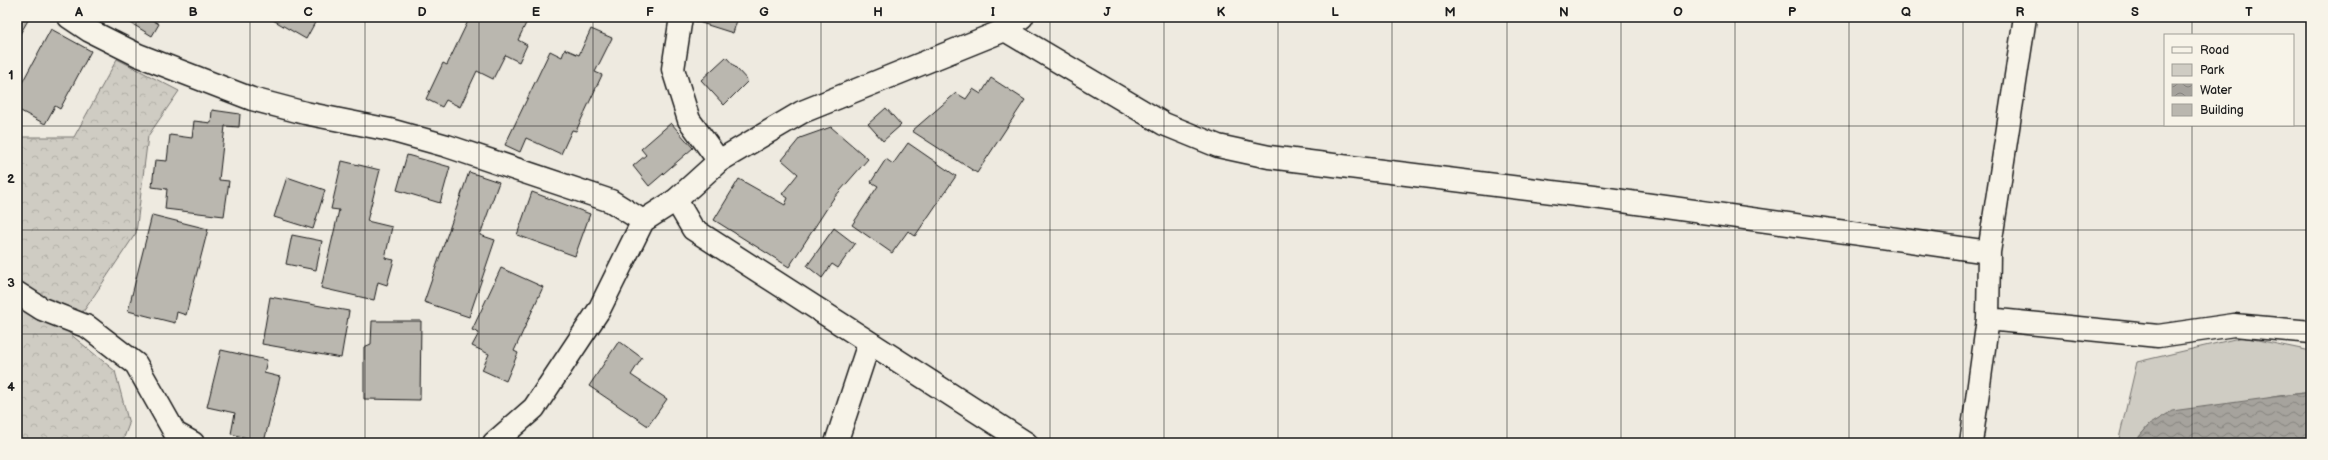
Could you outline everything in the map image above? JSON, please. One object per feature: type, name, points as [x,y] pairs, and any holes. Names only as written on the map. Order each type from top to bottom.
[{"type":"street","points":[[69,17],[90,31],[138,55],[252,99],[305,113],[390,130],[447,146],[611,201],[643,222]]},
{"type":"street","points":[[681,17],[673,70],[689,120],[719,161]]},
{"type":"street","points":[[494,443],[534,408],[599,310],[643,222],[676,200],[719,161],[802,112],[1005,30],[1022,17]]},
{"type":"street","points":[[1971,443],[1988,319],[1989,252],[2025,17]]},
{"type":"street","points":[[1005,30],[1164,124],[1218,146],[1269,157],[1601,198],[1989,252]]},
{"type":"street","points":[[676,200],[694,229],[1026,443]]},
{"type":"street","points":[[17,293],[42,309],[88,327],[136,364],[175,433],[192,443]]},
{"type":"street","points":[[1988,319],[2158,336],[2234,324],[2311,332]]},
{"type":"street","points":[[836,443],[869,342]]},
{"type":"green space","points":[[117,59],[179,91],[148,136],[136,233],[69,333],[115,371],[129,424],[122,443],[17,443],[17,137],[74,137]]},
{"type":"green space","points":[[2243,337],[2311,351],[2311,392],[2278,396],[2149,425],[2134,443],[2118,443],[2137,362]]},
{"type":"water","points":[[2311,392],[2311,443],[2134,443],[2149,425],[2172,411]]},
{"type":"building","points":[[17,17],[30,17],[17,39]]},
{"type":"building","points":[[121,17],[147,17],[159,24],[152,36]]},
{"type":"building","points":[[275,17],[318,17],[306,39],[273,20]]},
{"type":"building","points":[[470,17],[529,17],[518,40],[527,45],[519,62],[505,55],[493,79],[477,71],[460,107],[446,100],[442,107],[426,99],[443,63],[447,65]]},
{"type":"building","points":[[696,17],[738,17],[733,33],[695,21]]},
{"type":"building","points":[[738,17],[748,17],[747,20]]},
{"type":"building","points":[[51,29],[91,51],[60,109],[55,106],[45,124],[17,109],[17,92]]},
{"type":"building","points":[[591,29],[612,38],[595,72],[602,75],[576,131],[572,130],[561,154],[526,138],[520,152],[505,145],[550,51],[562,57],[565,49],[579,55]]},
{"type":"building","points":[[726,57],[748,81],[724,105],[701,80]]},
{"type":"building","points":[[991,78],[1025,100],[977,173],[912,131],[956,93],[966,99],[973,89],[981,94]]},
{"type":"building","points":[[886,108],[901,125],[883,141],[868,124]]},
{"type":"building","points":[[212,110],[240,114],[239,127],[225,126],[219,180],[229,181],[224,216],[165,209],[167,189],[152,187],[155,160],[167,161],[170,135],[192,138],[194,121],[211,123]]},
{"type":"building","points":[[671,123],[693,148],[649,186],[633,166],[646,155],[641,149]]},
{"type":"building","points":[[831,127],[868,159],[833,199],[789,267],[714,220],[739,179],[785,205],[788,198],[782,194],[798,174],[782,160],[800,138]]},
{"type":"building","points":[[908,143],[956,176],[915,236],[908,231],[892,253],[852,225],[878,186],[871,182],[886,159],[893,164]]},
{"type":"building","points":[[407,155],[450,167],[440,203],[397,190]]},
{"type":"building","points":[[342,161],[380,170],[367,221],[392,227],[385,258],[394,260],[387,285],[378,282],[374,300],[321,288],[339,210],[331,209]]},
{"type":"building","points":[[469,172],[499,182],[480,235],[495,240],[469,317],[424,302]]},
{"type":"building","points":[[287,177],[325,190],[313,229],[274,217]]},
{"type":"building","points":[[532,192],[590,214],[575,256],[517,235]]},
{"type":"building","points":[[152,215],[208,229],[186,315],[177,312],[175,323],[128,311]]},
{"type":"building","points":[[834,228],[855,244],[838,268],[832,264],[822,278],[807,266]]},
{"type":"building","points":[[292,235],[322,241],[316,270],[286,264]]},
{"type":"building","points":[[501,268],[543,287],[514,351],[518,353],[506,381],[482,370],[489,354],[472,346],[479,333],[472,330]]},
{"type":"building","points":[[270,297],[349,311],[341,358],[262,344]]},
{"type":"building","points":[[372,321],[421,321],[420,400],[364,399],[364,347],[371,344]]},
{"type":"building","points":[[619,341],[642,358],[631,375],[667,399],[648,426],[589,386]]},
{"type":"building","points":[[221,350],[267,360],[264,373],[280,377],[264,442],[231,434],[235,413],[207,407]]}]
